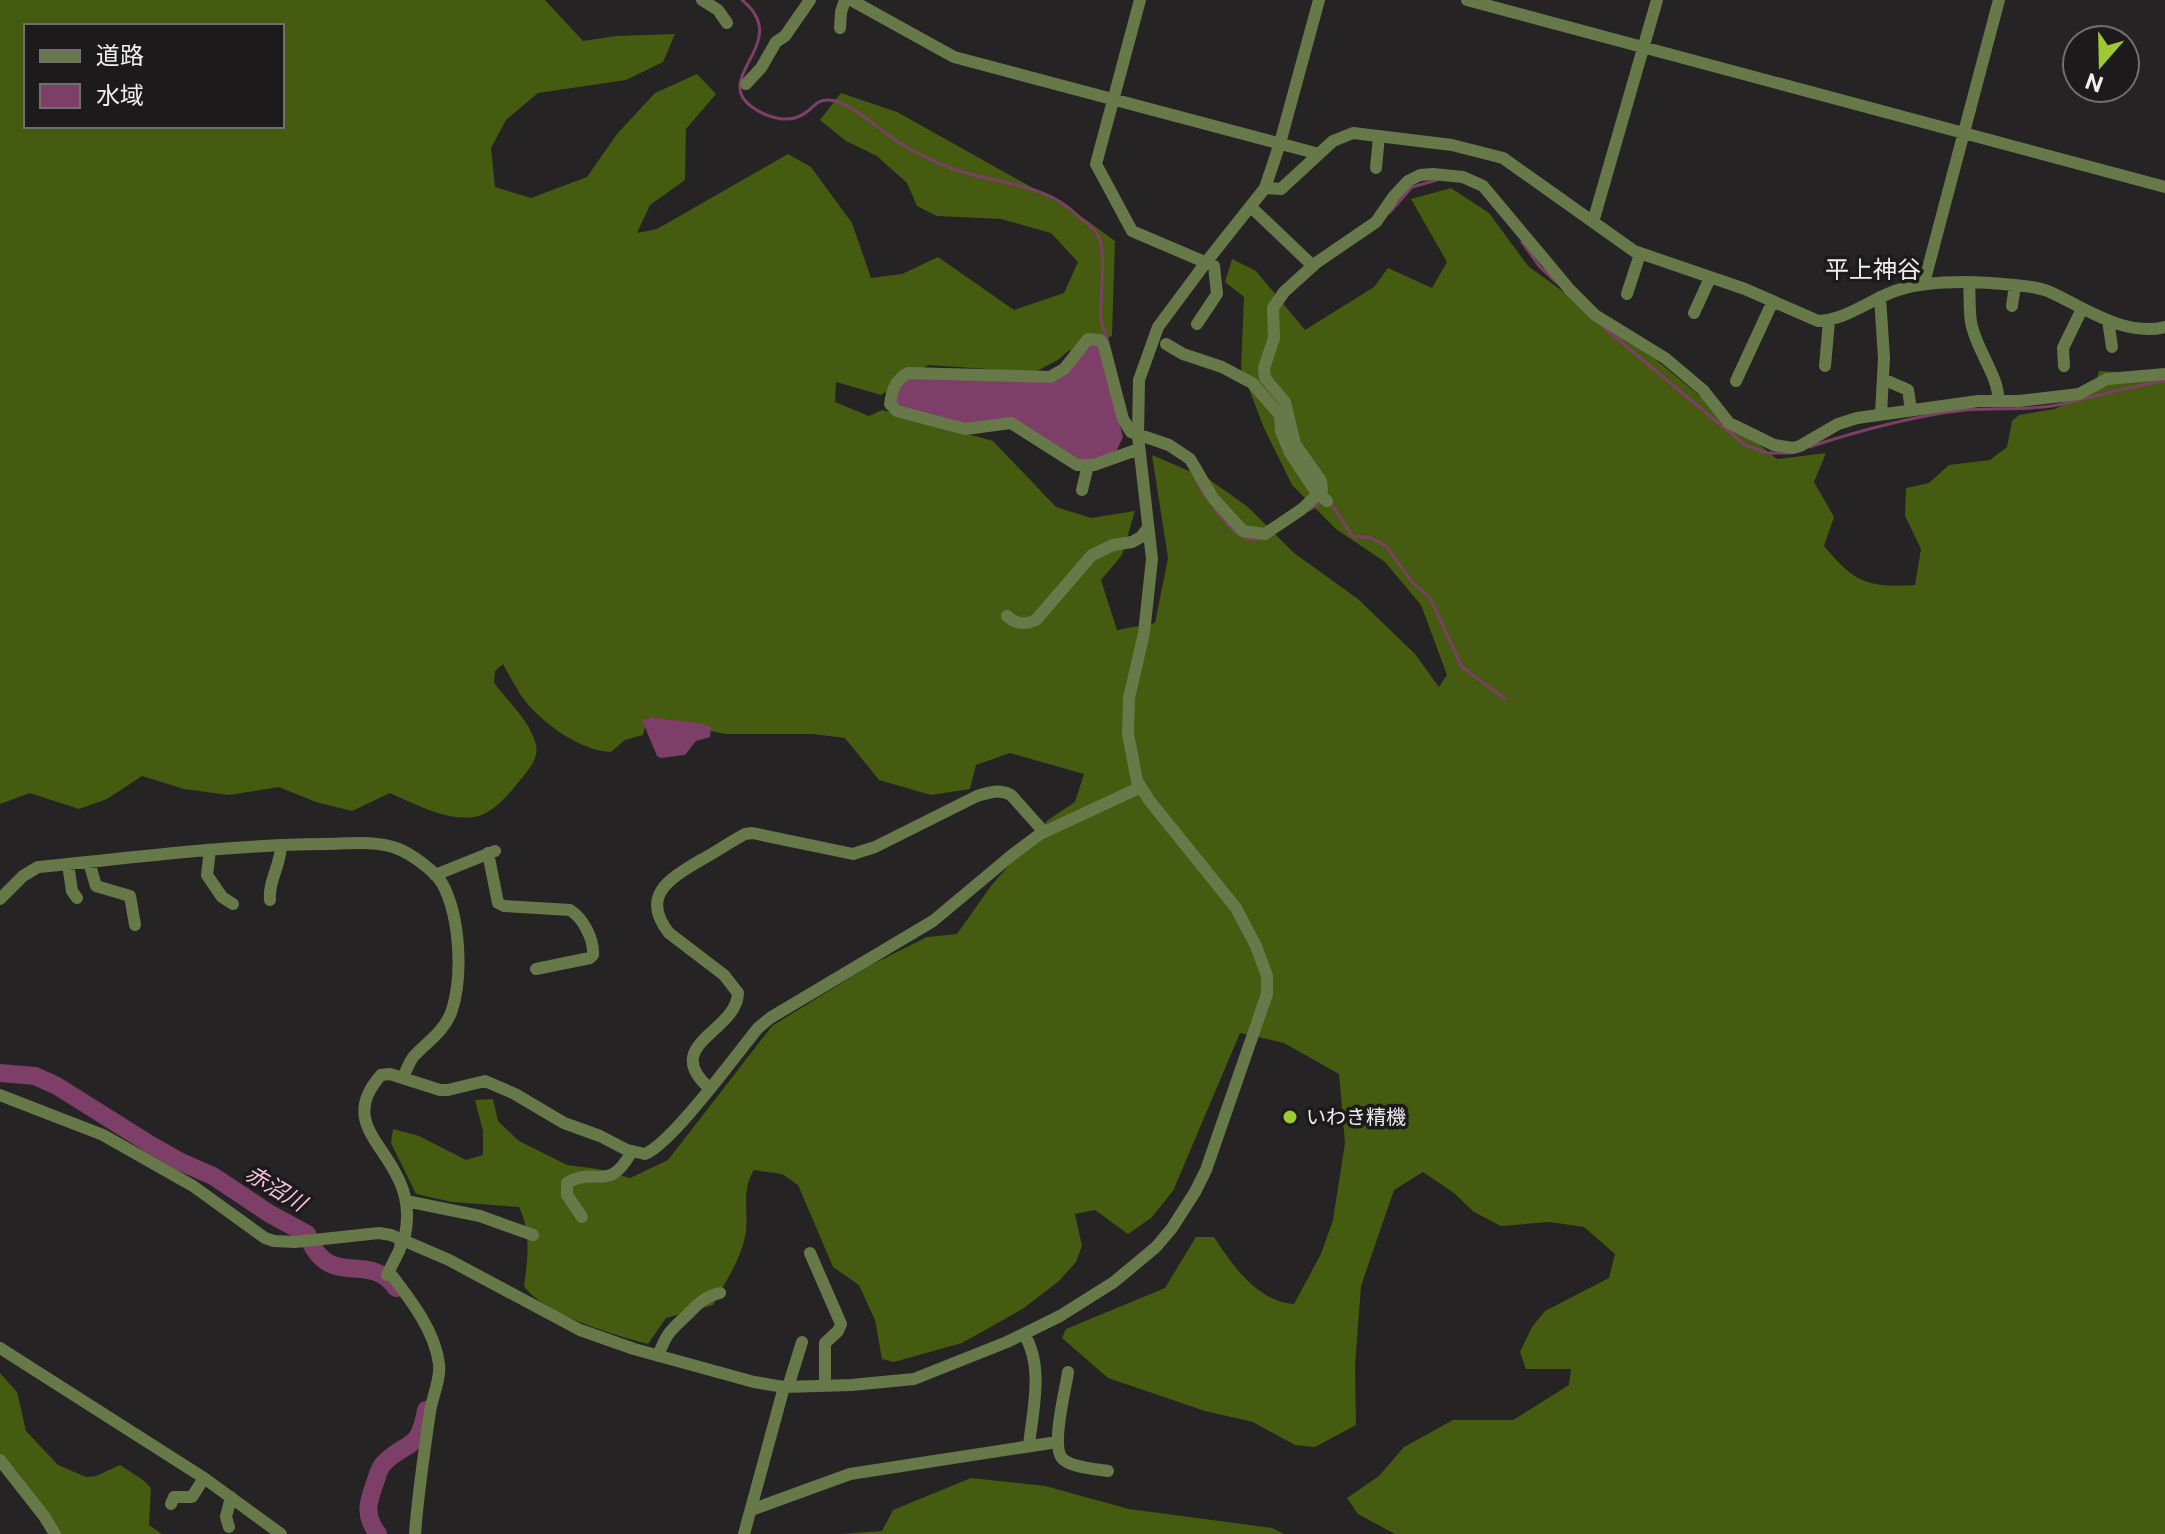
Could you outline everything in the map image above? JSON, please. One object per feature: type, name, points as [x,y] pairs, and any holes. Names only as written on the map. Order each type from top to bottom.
[{"type":"street","points":[[702,0],[718,10],[727,23]]},
{"type":"street","points":[[746,84],[810,0]]},
{"type":"street","points":[[840,28],[841,12],[848,0],[954,57],[1319,154]]},
{"type":"street","points":[[1140,0],[1096,164],[1127,226],[1137,235],[1214,266],[1217,294],[1197,324]]},
{"type":"street","points":[[0,1095],[103,1135],[193,1186],[265,1238],[283,1243],[379,1233],[401,1239],[449,1260],[580,1330],[736,1378],[786,1387],[914,1379],[1024,1334],[1060,1316],[1114,1282],[1156,1247],[1195,1192],[1206,1170],[1267,994],[1263,961],[1236,908],[1141,787],[1130,747],[1129,698],[1144,633],[1152,559],[1138,443],[1139,380],[1158,327],[1265,188],[1319,0]]},
{"type":"street","points":[[1467,0],[2165,187]]},
{"type":"street","points":[[1593,222],[1657,0]]},
{"type":"street","points":[[1924,283],[1999,0]]},
{"type":"street","points":[[1265,188],[1281,189],[1342,136],[1353,133],[1452,145],[1503,158],[1640,254],[1773,301],[1818,321],[1829,321],[1880,297],[1924,283],[1969,283],[2047,290],[2108,320],[2139,328],[2165,327]]},
{"type":"street","points":[[1376,168],[1379,136]]},
{"type":"street","points":[[1323,497],[1321,481],[1295,444],[1285,402],[1265,378],[1264,368],[1274,338],[1273,308],[1284,292],[1313,266],[1376,222],[1408,181],[1420,175],[1463,177],[1483,186],[1570,290],[1595,315],[1665,358],[1703,390],[1729,423],[1774,445],[1793,448],[1807,444],[1848,420],[1881,414],[2079,394],[2107,379],[2165,374]]},
{"type":"street","points":[[1251,207],[1313,266]]},
{"type":"street","points":[[1627,294],[1640,254]]},
{"type":"street","points":[[1694,313],[1710,278]]},
{"type":"street","points":[[1969,283],[1971,323],[1986,366],[1997,382],[1998,400]]},
{"type":"street","points":[[2012,306],[2015,285]]},
{"type":"street","points":[[1880,297],[1881,414]]},
{"type":"street","points":[[1736,381],[1773,301]]},
{"type":"street","points":[[2064,366],[2063,348],[2082,309]]},
{"type":"street","points":[[2108,320],[2112,347]]},
{"type":"street","points":[[1825,366],[1829,321]]},
{"type":"street","points":[[1138,443],[1123,419],[1104,346],[1094,338],[1084,343],[1064,369],[1050,377],[908,373],[895,384],[890,404],[897,411],[965,429],[1011,423],[1077,465],[1094,465],[1151,437],[1190,459],[1213,498],[1238,527],[1250,534],[1265,534],[1323,497]]},
{"type":"street","points":[[1166,344],[1252,383],[1280,415],[1281,431],[1290,453],[1323,497]]},
{"type":"street","points":[[1883,379],[1908,390],[1911,410]]},
{"type":"street","points":[[1082,490],[1088,465]]},
{"type":"street","points":[[1007,616],[1021,623],[1029,624],[1036,620],[1092,555],[1113,545],[1132,542],[1148,528]]},
{"type":"street","points":[[415,1534],[430,1411],[440,1369],[436,1348],[426,1326],[388,1274],[408,1220],[399,1180],[369,1132],[363,1109],[370,1089],[381,1075],[390,1074],[448,1090],[485,1081],[515,1094],[564,1123],[645,1154],[654,1149],[770,1018],[933,921],[1044,832],[1141,787]]},
{"type":"street","points":[[709,1088],[693,1069],[692,1058],[700,1044],[734,1009],[738,993],[724,975],[662,925],[656,908],[658,899],[673,877],[752,833],[838,852],[862,852],[991,792],[1011,795],[1044,832]]},
{"type":"street","points":[[270,900],[269,889],[281,859],[281,845]]},
{"type":"street","points":[[0,899],[33,869],[68,864],[281,845],[392,846],[435,875],[443,884],[455,929],[458,972],[456,993],[444,1027],[411,1060],[403,1078]]},
{"type":"street","points":[[210,850],[207,875],[222,897],[233,904]]},
{"type":"street","points":[[435,875],[491,852],[498,903],[504,906],[570,910],[577,915],[592,942],[593,955],[536,969]]},
{"type":"street","points":[[89,862],[96,886],[130,896],[135,925]]},
{"type":"street","points":[[68,864],[72,891],[77,898]]},
{"type":"street","points":[[582,1217],[567,1195],[567,1183],[573,1179],[611,1176],[623,1167],[632,1151]]},
{"type":"street","points":[[406,1201],[480,1216],[533,1235]]},
{"type":"street","points":[[810,1253],[841,1324],[825,1343],[825,1385]]},
{"type":"street","points":[[658,1356],[675,1323],[701,1299],[720,1293]]},
{"type":"street","points":[[1024,1334],[1032,1349],[1036,1376],[1029,1445]]},
{"type":"street","points":[[744,1534],[802,1342]]},
{"type":"street","points":[[0,1348],[204,1478],[281,1534]]},
{"type":"street","points":[[1068,1372],[1057,1442],[1063,1460],[1108,1471]]},
{"type":"street","points":[[751,1510],[850,1474],[1057,1442]]},
{"type":"street","points":[[0,1460],[55,1534]]},
{"type":"street","points":[[171,1504],[174,1497],[192,1497],[204,1478]]},
{"type":"street","points":[[229,1527],[226,1517],[231,1497]]},
{"type":"green space","points":[[0,0],[545,0],[583,41],[616,36],[675,34],[663,62],[626,80],[538,93],[506,120],[491,148],[495,187],[531,198],[587,177],[617,134],[655,93],[697,74],[716,94],[686,129],[685,180],[650,205],[637,233],[657,229],[788,154],[811,167],[852,223],[871,278],[902,274],[938,257],[1014,310],[1064,293],[1078,262],[1051,233],[1001,219],[937,216],[917,206],[907,183],[877,156],[846,141],[820,120],[841,93],[897,112],[1074,211],[1115,241],[1112,336],[1068,351],[1035,372],[928,365],[881,395],[836,382],[835,402],[869,416],[882,410],[993,441],[1056,507],[1091,518],[1135,511],[1122,555],[1101,580],[1117,630],[1155,623],[1168,558],[1152,455],[1210,480],[1248,507],[1294,553],[1358,599],[1415,654],[1439,687],[1447,675],[1421,605],[1385,562],[1336,529],[1292,485],[1264,428],[1241,368],[1244,297],[1225,282],[1232,259],[1256,271],[1305,330],[1374,287],[1388,268],[1432,288],[1447,262],[1411,199],[1451,188],[1489,213],[1528,266],[1655,359],[1777,459],[1826,453],[1814,482],[1834,517],[1824,546],[1853,575],[1885,585],[1915,585],[1921,549],[1905,516],[1906,488],[1929,483],[1949,465],[1990,460],[2007,447],[2012,421],[2019,415],[2055,409],[2094,389],[2099,371],[2117,372],[2116,383],[2165,372],[2165,1534],[1395,1534],[1358,1514],[1347,1498],[1379,1476],[1404,1447],[1453,1420],[1513,1420],[1569,1385],[1571,1369],[1526,1369],[1520,1352],[1532,1327],[1545,1311],[1609,1278],[1615,1254],[1584,1227],[1550,1222],[1501,1226],[1474,1212],[1454,1193],[1423,1172],[1394,1190],[1361,1286],[1355,1366],[1356,1425],[1315,1447],[1295,1445],[1253,1422],[1205,1411],[1108,1378],[1062,1338],[1066,1329],[1165,1288],[1196,1237],[1214,1237],[1247,1280],[1269,1297],[1294,1304],[1321,1254],[1333,1220],[1345,1143],[1339,1074],[1284,1043],[1240,1033],[1173,1191],[1151,1218],[1128,1234],[1095,1210],[1075,1214],[1082,1246],[1076,1262],[1059,1281],[1024,1308],[962,1343],[894,1362],[882,1359],[875,1320],[859,1285],[833,1267],[798,1185],[782,1174],[754,1170],[747,1187],[743,1246],[713,1305],[666,1318],[648,1344],[580,1322],[533,1296],[524,1286],[527,1235],[519,1207],[452,1202],[416,1194],[391,1143],[393,1129],[419,1136],[466,1160],[483,1155],[483,1131],[475,1100],[493,1099],[498,1121],[519,1141],[567,1165],[630,1178],[668,1160],[772,1026],[869,966],[927,937],[957,934],[991,886],[1048,820],[1075,802],[1084,774],[1010,753],[976,765],[970,789],[931,795],[879,780],[845,738],[813,734],[726,734],[647,718],[643,735],[625,740],[611,752],[599,750],[576,742],[543,719],[523,698],[503,664],[495,671],[494,683],[529,728],[536,754],[530,767],[507,796],[495,807],[474,817],[442,814],[390,793],[352,811],[316,802],[279,787],[229,795],[184,789],[142,776],[107,799],[79,809],[30,793],[0,804]]},
{"type":"green space","points":[[0,1373],[17,1392],[26,1431],[58,1465],[86,1477],[120,1465],[143,1480],[151,1488],[149,1525],[162,1534],[59,1534],[19,1474],[0,1453]]},
{"type":"green space","points":[[971,1478],[1045,1486],[1129,1509],[1272,1528],[1284,1534],[841,1534],[882,1531],[893,1510]]},
{"type":"water","points":[[1098,343],[1123,437],[1115,454],[1094,462],[1077,461],[1025,425],[965,426],[896,407],[896,393],[909,376],[1042,381],[1087,345]]},
{"type":"water","points":[[653,717],[706,725],[711,727],[710,737],[696,741],[685,755],[661,758],[657,756],[642,720]]},
{"type":"waterway","points":[[742,0],[756,15],[760,30],[740,84],[742,96],[752,107],[766,115],[787,119],[801,115],[822,100],[837,101],[926,157],[968,174],[1035,190],[1065,205],[1091,227],[1097,234],[1102,252],[1101,319],[1108,342]]},
{"type":"waterway","points":[[1390,212],[1412,187],[1437,180]]},
{"type":"waterway","points":[[1522,242],[1540,267],[1556,282]]},
{"type":"waterway","points":[[1602,326],[1745,445],[1767,453],[1790,453]]},
{"type":"waterway","points":[[1809,447],[1925,416],[1965,410],[2045,407],[2165,381]]},
{"type":"waterway","points":[[1195,478],[1205,496]]},
{"type":"waterway","points":[[1309,510],[1322,501]]},
{"type":"waterway","points":[[1330,502],[1353,537],[1369,537],[1386,546],[1412,582],[1430,598],[1462,667],[1505,699]]},
{"type":"waterway","points":[[1214,508],[1239,534],[1258,539]]},
{"type":"waterway","name":"赤沼川","points":[[0,1073],[35,1076],[57,1086],[151,1145],[213,1176],[270,1214],[307,1234],[316,1251],[326,1261],[337,1266],[374,1271],[396,1288]]},
{"type":"waterway","name":"赤沼川","points":[[378,1534],[370,1520],[368,1508],[379,1471],[392,1456],[416,1439],[426,1410]]},
{"type":"place","name":"いわき精機","points":[[1290,1117]]},
{"type":"district","name":"平上神谷","points":[[1873,270]]}]
